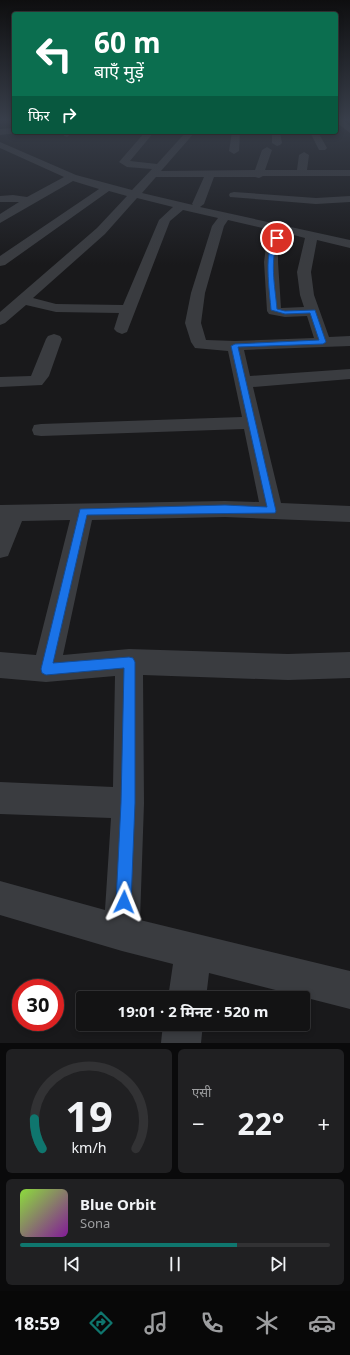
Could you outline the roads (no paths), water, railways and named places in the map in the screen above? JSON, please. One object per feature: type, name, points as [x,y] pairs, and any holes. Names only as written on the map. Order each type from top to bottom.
[{"type":"street","points":[[51,168],[72,177],[107,188],[350,244]]},
{"type":"street","points":[[61,168],[136,194],[168,189],[198,204],[212,208],[350,238]]},
{"type":"street","points":[[146,168],[210,174],[259,175],[350,173]]},
{"type":"street","points":[[0,320],[101,231],[160,168]]},
{"type":"street","points":[[259,175],[261,168]]},
{"type":"street","points":[[302,173],[303,168]]},
{"type":"street","points":[[198,204],[210,174]]},
{"type":"street","points":[[0,219],[72,177]]},
{"type":"street","points":[[234,183],[350,183]]},
{"type":"street","points":[[0,262],[107,188]]},
{"type":"street","points":[[234,195],[316,201],[350,199]]},
{"type":"street","points":[[0,199],[13,198],[29,201]]},
{"type":"street","points":[[122,329],[128,309],[165,220],[181,206]]},
{"type":"street","points":[[225,216],[218,226],[198,293],[193,323],[201,345],[235,346],[350,341]]},
{"type":"street","points":[[282,229],[272,247],[271,262],[274,310],[285,313],[313,312]]},
{"type":"street","points":[[312,236],[304,272],[307,295],[323,342]]},
{"type":"street","points":[[24,300],[56,308],[128,309]]},
{"type":"street","points":[[0,382],[36,381],[40,376],[54,338]]},
{"type":"street","points":[[235,346],[272,511]]},
{"type":"street","points":[[243,382],[350,374]]},
{"type":"street","points":[[42,430],[252,423]]},
{"type":"street","points":[[0,549],[7,513],[225,509],[350,514]]},
{"type":"street","points":[[46,669],[83,512]]},
{"type":"street","points":[[122,933],[128,803],[129,662]]},
{"type":"street","points":[[0,666],[46,669],[129,662],[288,667],[350,665]]},
{"type":"street","points":[[0,798],[128,803]]},
{"type":"street","points":[[0,898],[122,933],[350,990]]},
{"type":"street","points":[[188,991],[194,951]]},
{"type":"street","points":[[181,1043],[182,1031]]}]
